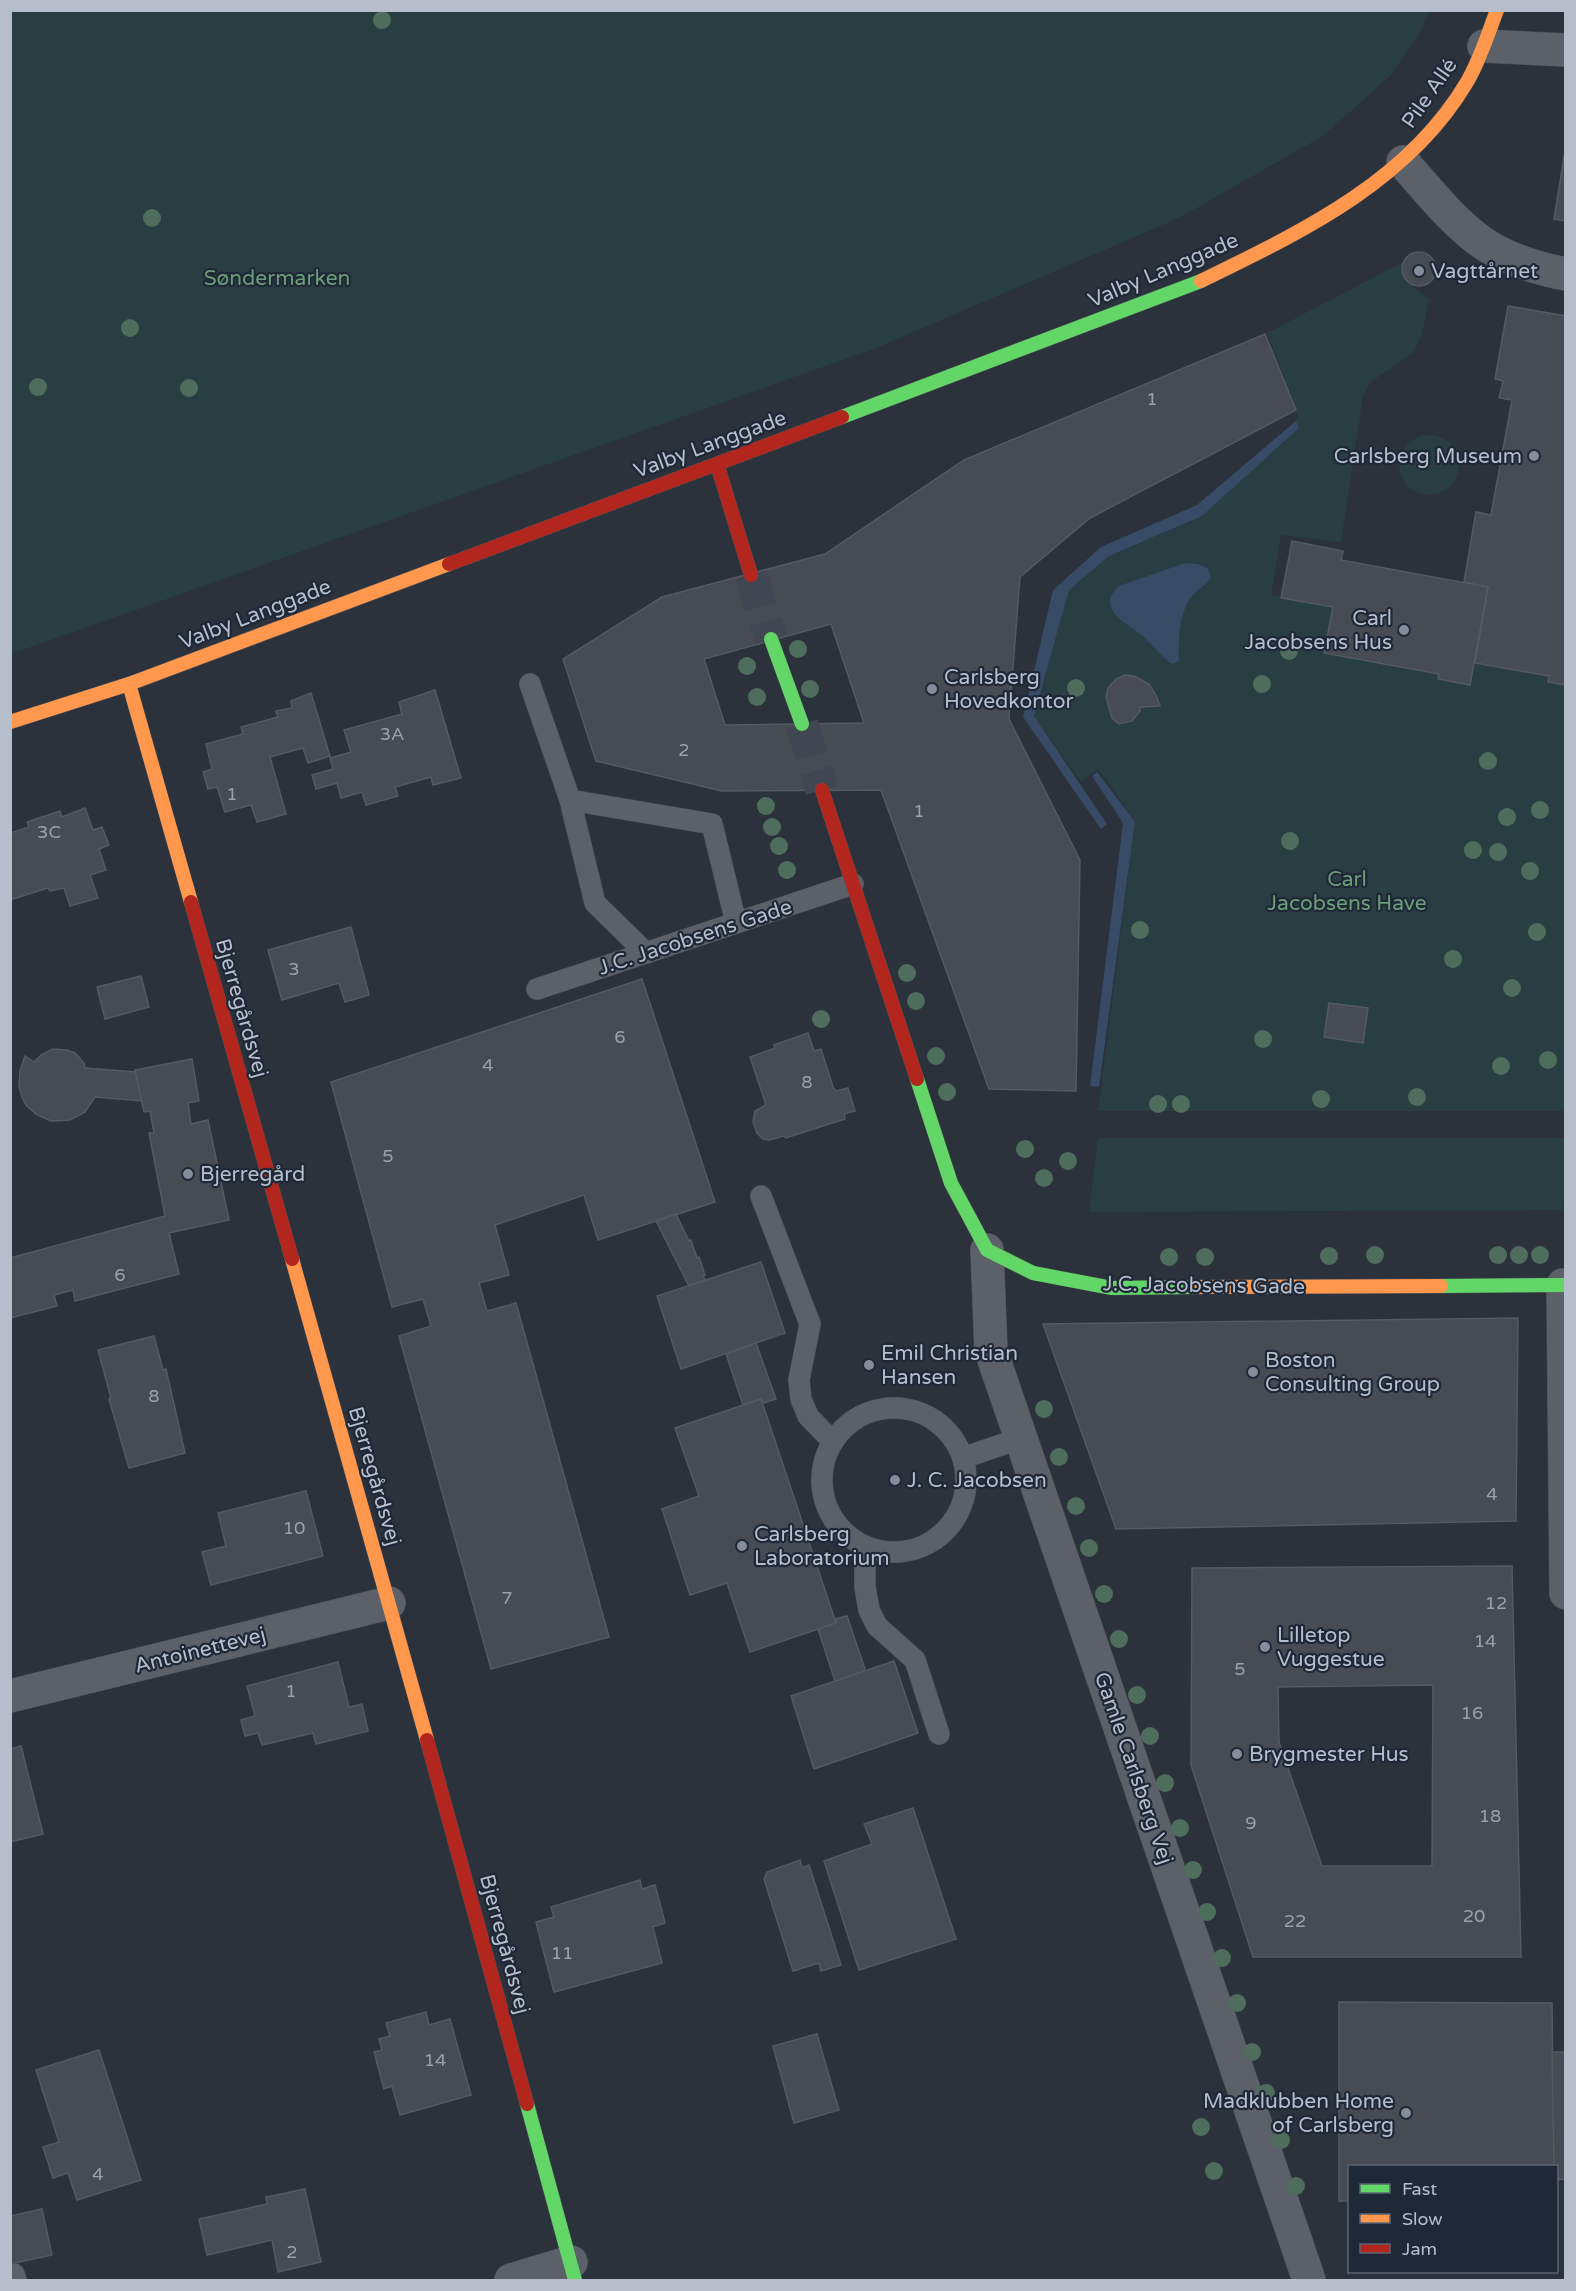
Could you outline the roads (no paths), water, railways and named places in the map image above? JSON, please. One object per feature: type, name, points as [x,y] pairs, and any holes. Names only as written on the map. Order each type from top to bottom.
[{"type":"street","name":"Pile Allé","points":[[1403,162],[1444,117],[1467,82],[1484,46],[1497,10]]},
{"type":"street","points":[[1484,46],[1566,50]]},
{"type":"street","points":[[1403,162],[1450,215],[1477,239],[1507,256],[1543,269],[1566,274]]},
{"type":"street","name":"Valby Langgade","points":[[10,722],[129,684],[1190,286],[1315,223],[1372,187],[1403,162]]},
{"type":"street","points":[[717,464],[751,575]]},
{"type":"street","points":[[771,639],[802,724]]},
{"type":"street","name":"Bjerregårdsvej","points":[[129,684],[389,1603],[573,2271]]},
{"type":"street","points":[[822,790],[951,1184],[987,1250]]},
{"type":"street","name":"J.C. Jacobsens Gade","points":[[987,1250],[1033,1273],[1112,1288],[1564,1285]]},
{"type":"street","name":"Gamle Carlsberg Vej","points":[[987,1250],[991,1351],[1309,2280]]},
{"type":"street","points":[[1564,1285],[1566,1593]]},
{"type":"street","name":"Antoinettevej","points":[[10,1696],[389,1603]]},
{"type":"street","points":[[511,2280],[573,2271]]},
{"type":"lane","points":[[530,684],[570,800],[594,903],[646,953]]},
{"type":"lane","points":[[570,800],[712,824],[736,923]]},
{"type":"lane","name":"J.C. Jacobsens Gade","points":[[537,989],[853,884]]},
{"type":"lane","points":[[761,1196],[810,1324],[799,1380],[801,1399],[808,1416],[833,1442]]},
{"type":"lane","points":[[883,1408],[904,1408],[923,1414],[941,1424],[954,1440],[963,1458],[967,1478],[964,1499],[956,1518],[943,1533],[926,1545],[906,1551],[886,1551],[866,1546],[848,1535],[834,1520],[825,1501],[822,1481],[825,1461],[833,1442],[846,1426],[863,1415],[883,1408]]},
{"type":"lane","points":[[963,1458],[1021,1438]]},
{"type":"lane","points":[[866,1546],[865,1587],[868,1610],[878,1626],[915,1660],[939,1734]]},
{"type":"water","points":[[1296,421],[1299,428],[1202,516],[1109,556],[1069,590],[1034,716],[1107,824],[1101,829],[1023,717],[1053,590],[1101,547],[1197,505]]},
{"type":"water","points":[[1185,563],[1208,568],[1211,578],[1188,602],[1182,617],[1179,635],[1179,661],[1172,664],[1145,638],[1117,616],[1110,602],[1119,586]]},
{"type":"water","points":[[1097,772],[1135,822],[1099,1087],[1090,1086],[1123,823],[1092,776]]},
{"type":"tunnel","points":[[751,575],[771,639]]},
{"type":"tunnel","points":[[802,724],[822,790]]},
{"type":"place","name":"Vagttårnet","points":[[1419,271]]},
{"type":"place","name":"Carlsberg Museum","points":[[1534,456]]},
{"type":"place","name":"Carl Jacobsens Hus","points":[[1404,630]]},
{"type":"place","name":"Carlsberg Hovedkontor","points":[[932,689]]},
{"type":"place","name":"Bjerregård","points":[[188,1174]]},
{"type":"place","name":"Emil Christian Hansen","points":[[869,1365]]},
{"type":"place","name":"Boston Consulting Group","points":[[1253,1372]]},
{"type":"place","name":"J. C. Jacobsen","points":[[895,1480]]},
{"type":"place","name":"Carlsberg Laboratorium","points":[[742,1546]]},
{"type":"place","name":"Lilletop Vuggestue","points":[[1265,1647]]},
{"type":"place","name":"Brygmester Hus","points":[[1237,1754]]},
{"type":"place","name":"Madklubben Home of Carlsberg","points":[[1406,2113]]},
{"type":"park label","name":"Søndermarken","points":[[277,278]]},
{"type":"park label","name":"Carl Jacobsens Have","points":[[1347,891]]}]
